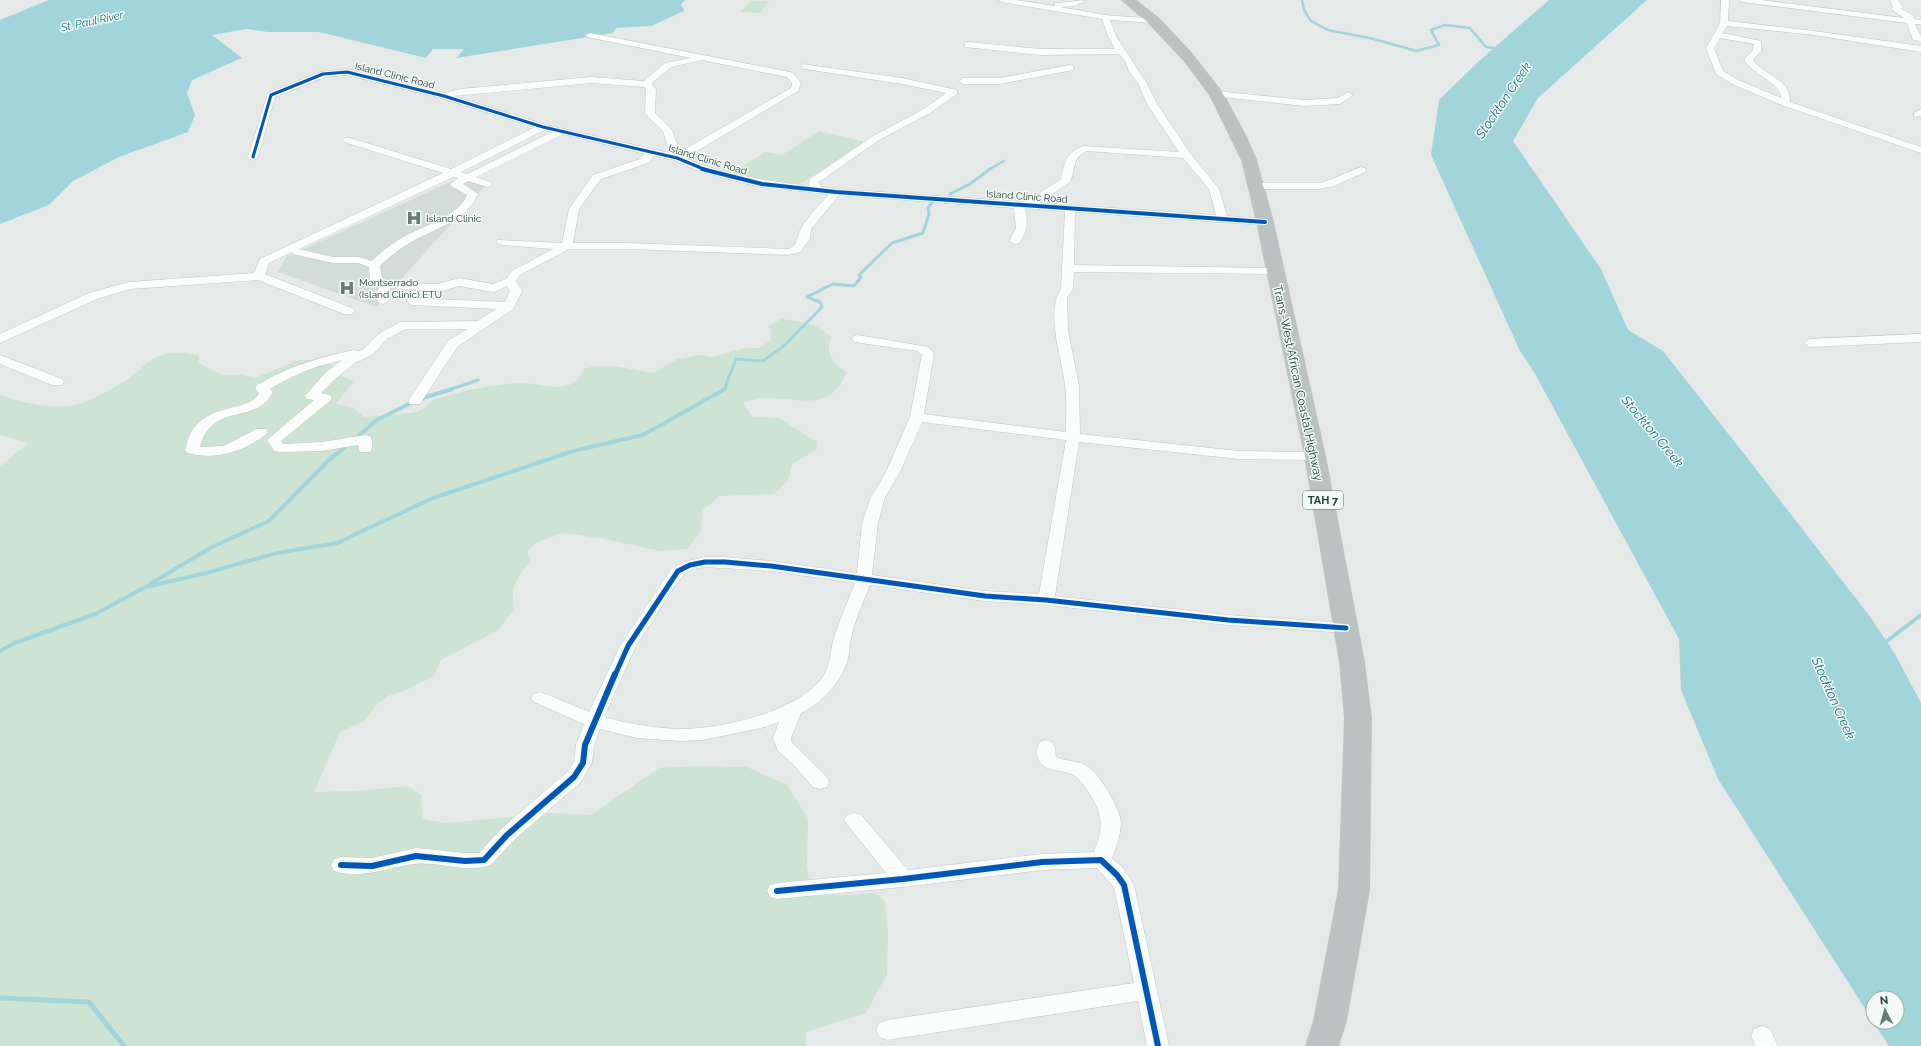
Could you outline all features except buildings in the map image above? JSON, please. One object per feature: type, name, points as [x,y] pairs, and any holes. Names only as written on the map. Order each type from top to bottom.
[{"type":"highway","name":"Trans-West African Coastal Highway","points":[[1128,0],[1154,21],[1188,57],[1216,94],[1240,137],[1249,160],[1265,222],[1315,456],[1352,662],[1358,718],[1354,890],[1330,1021],[1322,1046]]},
{"type":"street","points":[[1002,0],[1105,17],[1154,21]]},
{"type":"street","points":[[1043,7],[1072,4],[1082,0]]},
{"type":"street","points":[[1725,0],[1724,23],[1710,48],[1719,72],[1735,82],[1785,103],[1921,150]]},
{"type":"street","points":[[1742,0],[1921,22]]},
{"type":"street","points":[[1888,0],[1895,2],[1899,8],[1895,9],[1908,17],[1916,38],[1921,39]]},
{"type":"street","points":[[1105,17],[1121,51],[1129,60],[1152,104],[1186,155],[1214,189],[1222,220]]},
{"type":"street","points":[[1724,23],[1814,33],[1921,49]]},
{"type":"street","points":[[590,35],[790,75],[797,83],[795,90],[677,158],[667,130],[650,114],[651,89],[646,84]]},
{"type":"street","points":[[1718,35],[1758,43],[1757,51],[1748,60],[1755,69],[1782,86],[1787,94],[1785,103]]},
{"type":"street","points":[[968,45],[1040,52],[1121,51]]},
{"type":"street","points":[[444,96],[460,92],[591,80],[626,84],[646,84],[668,65],[705,57]]},
{"type":"street","points":[[805,66],[902,81],[954,92],[927,111],[876,138],[814,181],[814,186],[818,190]]},
{"type":"street","points":[[963,81],[1000,81],[1047,71],[1070,68]]},
{"type":"street","name":"Island Clinic Road","points":[[253,157],[272,95],[323,74],[347,72],[444,96],[543,127],[677,158],[700,168],[743,180],[836,192],[1265,222]]},
{"type":"street","points":[[1216,94],[1304,103],[1340,101],[1348,95]]},
{"type":"street","points":[[259,276],[264,261],[450,174],[543,127]]},
{"type":"street","points":[[374,265],[384,255],[404,241],[447,219],[466,206],[473,199],[473,194],[455,184],[562,131]]},
{"type":"street","points":[[347,140],[450,174],[487,184]]},
{"type":"street","points":[[1015,241],[1020,236],[1024,205],[1066,180],[1070,158],[1077,151],[1086,148],[1186,155]]},
{"type":"street","points":[[567,246],[574,208],[597,177],[644,162],[652,152]]},
{"type":"street","points":[[1255,186],[1319,186],[1330,184],[1361,170]]},
{"type":"street","points":[[502,242],[529,245],[628,246],[788,252],[796,250],[804,239],[806,229],[836,192]]},
{"type":"street","points":[[1046,600],[1073,437],[1072,386],[1062,331],[1061,298],[1067,289],[1070,208]]},
{"type":"street","points":[[395,286],[439,288],[459,282],[494,288],[510,281],[516,273],[549,254],[567,246]]},
{"type":"street","points":[[297,252],[333,260],[359,260],[374,265]]},
{"type":"street","points":[[374,265],[376,280],[387,285],[381,295],[383,300]]},
{"type":"street","points":[[1068,268],[1275,271]]},
{"type":"street","points":[[0,339],[85,300],[118,288],[259,276],[348,311]]},
{"type":"street","points":[[415,401],[452,344],[510,306],[516,291],[510,281]]},
{"type":"street","points":[[412,302],[510,306]]},
{"type":"street","points":[[366,449],[365,440],[340,445],[304,449],[279,448],[274,440],[325,398],[312,396],[329,377],[350,360],[368,352],[379,342],[382,337],[404,325],[481,325]]},
{"type":"street","points":[[1810,343],[1921,338]]},
{"type":"street","points":[[540,698],[594,721],[637,732],[658,734],[703,734],[765,721],[793,710],[801,706],[817,693],[829,680],[839,662],[843,635],[864,580],[870,524],[878,497],[893,472],[917,417],[928,354],[925,350],[858,339]]},
{"type":"street","points":[[261,432],[228,451],[210,452],[192,450],[198,433],[209,422],[222,413],[248,408],[264,398],[266,392],[262,388],[275,379],[339,357],[368,352]]},
{"type":"street","points":[[0,359],[57,382]]},
{"type":"street","points":[[917,417],[1073,437],[1239,455],[1315,456]]},
{"type":"street","points":[[342,865],[372,866],[416,856],[464,861],[484,860],[512,830],[574,777],[583,763],[584,745],[628,646],[668,584],[678,571],[690,565],[705,562],[726,562],[771,566],[984,596],[1046,600],[1228,620],[1346,628]]},
{"type":"street","points":[[793,710],[782,738],[784,746],[797,757],[820,782]]},
{"type":"street","points":[[1046,747],[1047,760],[1052,764],[1081,771],[1096,785],[1111,820],[1107,845],[1100,860]]},
{"type":"street","points":[[854,820],[903,879]]},
{"type":"street","points":[[777,890],[903,879],[1042,862],[1100,860],[1124,885],[1145,991],[1158,1046]]},
{"type":"street","points":[[887,1030],[1145,991]]},
{"type":"shaded area","name":"Island Clinic","points":[[461,177],[487,184],[376,307],[278,272],[286,257]]},
{"type":"green space","points":[[750,1],[769,1],[760,13],[741,12]]},
{"type":"green space","points":[[819,131],[867,142],[800,184],[745,179],[729,175],[765,152],[782,155]]},
{"type":"green space","points":[[781,319],[802,322],[820,328],[825,332],[831,337],[829,349],[834,362],[847,373],[839,386],[831,394],[822,399],[801,400],[762,398],[743,403],[753,417],[779,418],[817,442],[816,450],[792,464],[788,481],[774,494],[720,496],[703,510],[701,531],[687,549],[661,551],[599,538],[564,533],[537,542],[527,551],[530,562],[521,573],[515,584],[513,596],[514,610],[497,631],[441,660],[435,675],[404,691],[388,696],[377,704],[364,721],[340,732],[314,792],[356,791],[408,786],[421,795],[423,819],[446,823],[552,813],[591,815],[659,768],[695,766],[747,767],[787,785],[808,819],[807,865],[811,896],[875,893],[885,901],[888,933],[887,974],[866,1013],[806,1032],[806,1046],[0,1046],[0,466],[29,443],[0,435],[0,395],[41,405],[75,405],[93,399],[110,390],[135,374],[153,359],[165,354],[179,352],[199,356],[199,363],[222,375],[242,375],[255,378],[299,360],[317,360],[333,365],[342,376],[354,381],[336,404],[354,408],[364,417],[403,414],[419,411],[436,399],[478,388],[520,383],[556,387],[565,386],[579,378],[584,369],[593,367],[610,366],[654,373],[677,359],[701,355],[711,357],[746,348],[759,348],[770,341],[771,331],[768,326]]},
{"type":"water","name":"St. Paul River","points":[[49,0],[686,0],[681,4],[684,11],[651,26],[616,28],[613,33],[456,58],[464,49],[433,49],[426,58],[319,32],[268,32],[246,29],[212,35],[242,58],[192,80],[187,93],[195,115],[188,132],[119,157],[73,181],[49,205],[0,224],[0,20]]},
{"type":"water","name":"Stockton Creek","points":[[1549,0],[1647,0],[1538,98],[1513,141],[1601,269],[1628,330],[1663,351],[1745,455],[1871,618],[1895,654],[1921,703],[1921,1046],[1889,1046],[1878,1030],[1905,1030],[1905,990],[1865,990],[1865,1009],[1718,779],[1681,690],[1679,639],[1534,372],[1520,351],[1431,155],[1439,100],[1479,61]]},
{"type":"waterway","points":[[1302,0],[1304,10],[1311,21],[1328,30],[1374,39],[1416,51],[1439,45],[1431,30],[1445,25],[1470,28],[1486,47],[1500,49]]},
{"type":"waterway","points":[[988,170],[1004,161]]},
{"type":"waterway","points":[[950,194],[970,184],[990,169]]},
{"type":"waterway","points":[[724,389],[736,359],[763,361],[785,345],[822,307],[820,302],[807,297],[833,284],[854,286],[861,277],[859,275],[892,243],[923,233],[929,214],[928,208],[933,201]]},
{"type":"waterway","points":[[451,389],[478,380]]},
{"type":"waterway","points":[[420,399],[451,389]]},
{"type":"waterway","points":[[0,651],[15,643],[95,614],[146,587],[206,573],[277,553],[337,543],[433,498],[573,451],[643,435],[724,389]]},
{"type":"waterway","points":[[355,439],[377,420],[413,402]]},
{"type":"waterway","points":[[150,584],[212,547],[269,521],[329,460],[349,444]]},
{"type":"waterway","points":[[1883,644],[1921,615]]},
{"type":"waterway","points":[[0,998],[89,1002],[124,1046]]},
{"type":"cycle path","points":[[253,157],[271,95],[323,74],[347,72],[444,96],[543,127],[677,158],[700,168],[762,184],[836,192],[1265,222]]},
{"type":"cycle path","points":[[341,865],[372,866],[416,856],[465,861],[484,860],[507,835],[574,777],[583,763],[585,745],[594,721],[628,646],[668,584],[678,571],[690,565],[705,562],[725,562],[771,566],[985,596],[1046,600],[1228,620],[1346,628]]},
{"type":"cycle path","points":[[777,891],[903,879],[1042,862],[1101,860],[1117,875],[1124,885],[1158,1046]]},
{"type":"place","name":"Island Clinic","points":[[414,218]]},
{"type":"place","name":"Montserrado (Island Clinic) ETU","points":[[347,288]]}]
